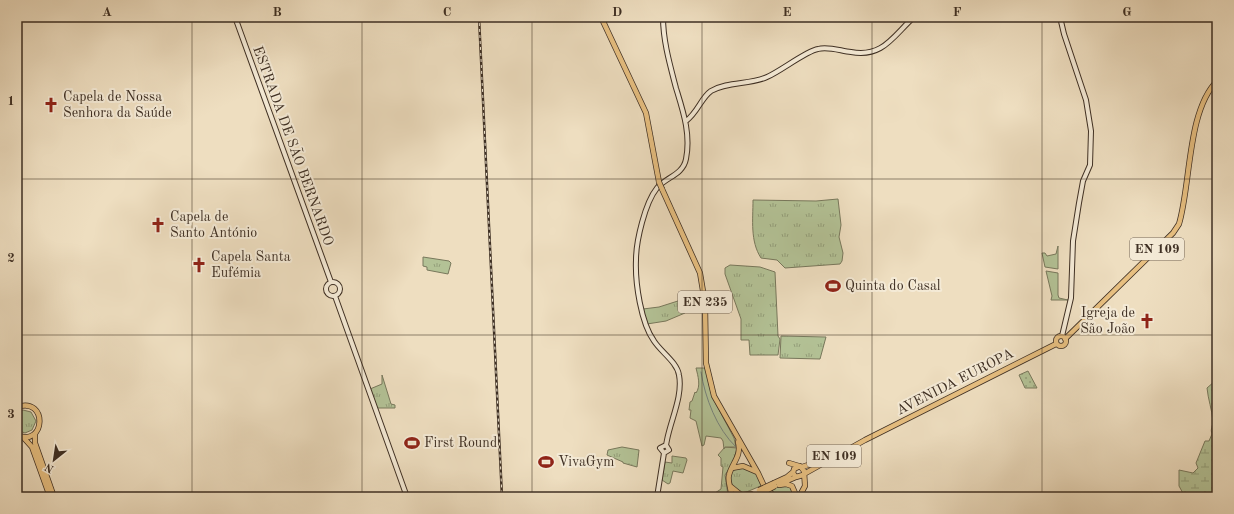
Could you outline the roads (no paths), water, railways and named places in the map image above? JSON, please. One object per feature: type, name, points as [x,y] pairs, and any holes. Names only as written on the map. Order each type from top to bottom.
[{"type":"main road","name":"ESTRADA DE SÃO BERNARDO","points":[[235,17],[331,282]]},
{"type":"main road","name":"EN 235","points":[[601,17],[646,113],[659,182],[700,273],[705,303],[706,363],[714,396],[735,435],[772,496]]},
{"type":"main road","points":[[657,497],[664,453],[668,450],[666,444],[679,392],[679,375],[670,360],[648,332],[638,288],[635,261],[644,219],[653,194],[658,187],[674,176],[685,164],[687,149],[686,121],[665,44],[663,17]]},
{"type":"main road","points":[[686,121],[695,114],[706,96],[712,91],[723,86],[766,78],[817,48],[867,54],[876,52],[914,17]]},
{"type":"main road","points":[[1060,17],[1065,40],[1086,100],[1091,131],[1090,166],[1083,182],[1078,203],[1073,242],[1071,298],[1064,338]]},
{"type":"main road","name":"AVENIDA EUROPA","points":[[1056,344],[1057,338],[1064,338],[1173,233],[1182,215],[1199,115],[1205,97],[1217,81]]},
{"type":"main road","points":[[331,282],[336,283],[340,287],[340,292],[335,296],[329,296],[326,291],[327,284],[331,282]]},
{"type":"main road","points":[[335,296],[407,497]]},
{"type":"main road","name":"AVENIDA EUROPA","points":[[776,485],[793,471],[789,463],[800,467],[809,466],[865,440],[1056,344],[1059,346],[1064,346],[1066,343],[1064,338]]},
{"type":"main road","points":[[17,407],[26,406],[38,413],[40,426],[35,434],[35,443],[54,497]]},
{"type":"main road","name":"EN 235","points":[[727,421],[747,448],[772,496]]},
{"type":"main road","points":[[23,437],[35,434]]},
{"type":"main road","points":[[17,435],[23,437],[32,447],[50,497]]},
{"type":"main road","points":[[730,497],[728,476],[737,459],[740,447],[735,435]]},
{"type":"main road","name":"AVENIDA EUROPA","points":[[751,496],[804,474],[865,440]]},
{"type":"main road","points":[[732,468],[743,466],[758,473]]},
{"type":"main road","name":"EN 109","points":[[800,467],[804,474]]},
{"type":"main road","name":"EN 109","points":[[793,471],[797,477]]},
{"type":"main road","points":[[796,497],[805,486],[804,474]]},
{"type":"main road","points":[[796,497],[803,487],[797,477]]},
{"type":"main road","points":[[776,485],[786,484],[792,486],[796,497]]},
{"type":"main road","points":[[730,486],[740,494],[751,496]]},
{"type":"main road","points":[[734,497],[740,494]]},
{"type":"waterway","points":[[701,372],[705,392],[713,412],[723,431],[736,447]]},
{"type":"railway","points":[[479,17],[502,497]]},
{"type":"place","name":"Capela de Nossa Senhora da Saúde","points":[[51,105]]},
{"type":"place","name":"Capela de Santo António","points":[[158,225]]},
{"type":"place","name":"Capela Santa Eufémia","points":[[199,265]]},
{"type":"place","name":"Quinta do Casal","points":[[833,286]]},
{"type":"place","name":"Igreja de São João","points":[[1147,321]]},
{"type":"place","name":"First Round","points":[[412,443]]},
{"type":"place","name":"VivaGym","points":[[546,462]]}]
